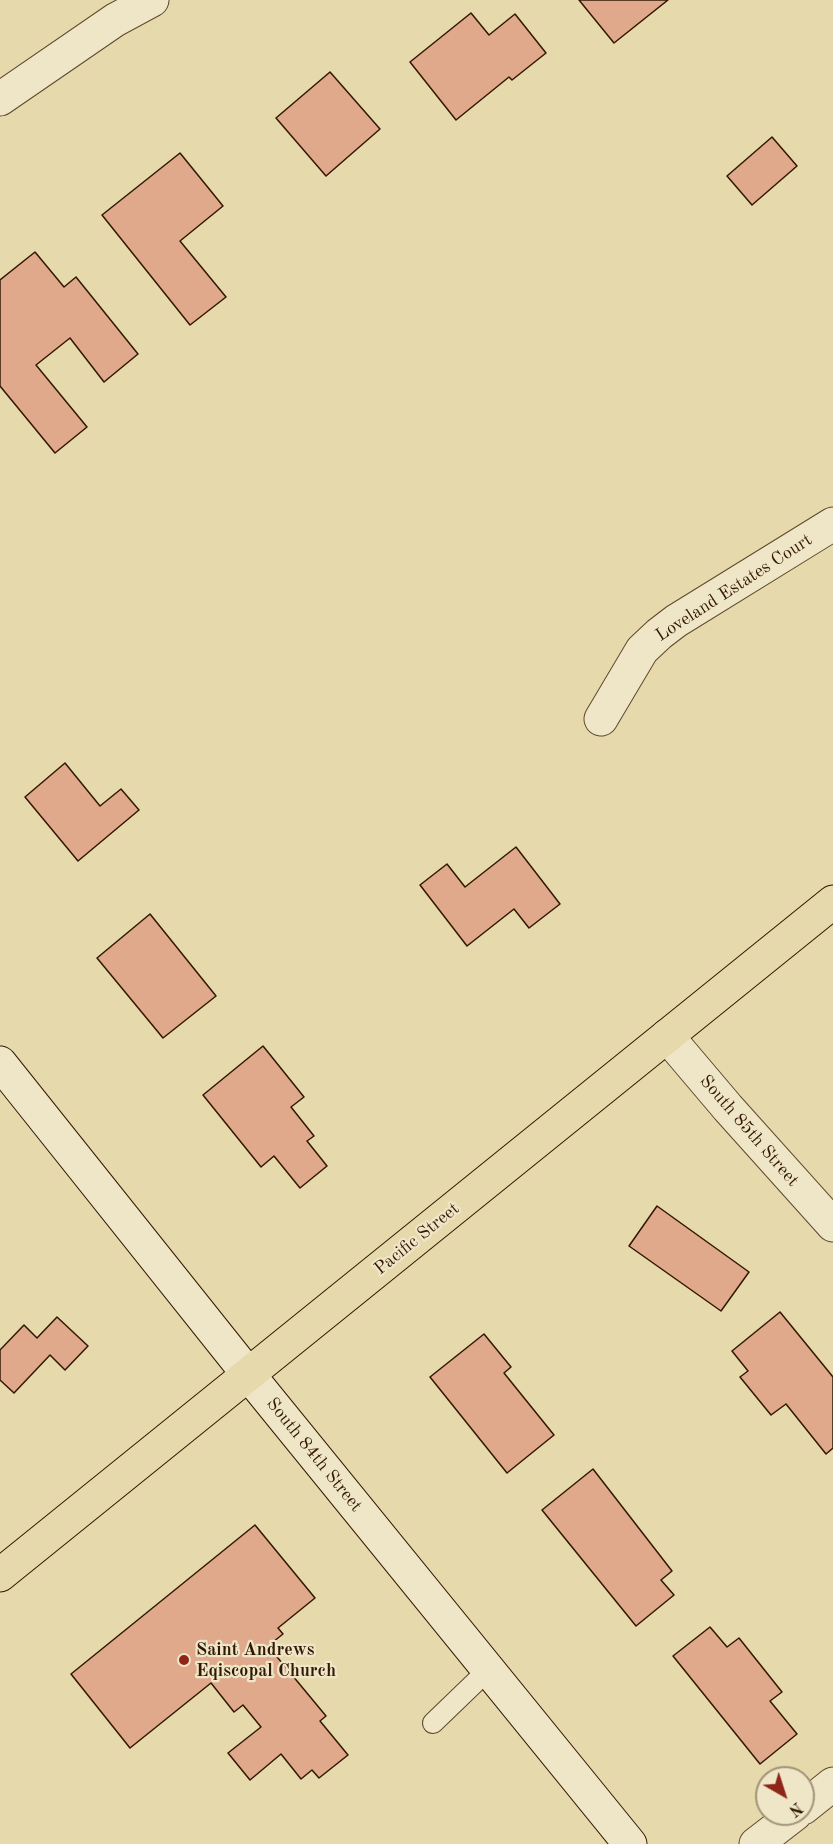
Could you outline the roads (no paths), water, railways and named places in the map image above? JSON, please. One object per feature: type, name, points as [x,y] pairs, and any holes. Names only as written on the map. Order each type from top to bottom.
[{"type":"main road","points":[[0,99],[115,20],[152,0]]},
{"type":"main road","name":"Loveland Estates Court","points":[[601,719],[642,650],[659,634],[676,621],[833,524]]},
{"type":"main road","name":"Pacific Street","points":[[0,1575],[833,902]]},
{"type":"main road","name":"South 85th Street","points":[[667,1036],[833,1226]]},
{"type":"main road","name":"South 84th Street","points":[[0,1063],[248,1374],[630,1844]]},
{"type":"main road","points":[[815,1798],[833,1784]]},
{"type":"main road","points":[[756,1844],[779,1826]]},
{"type":"lane","points":[[433,1723],[488,1670]]},
{"type":"place","name":"Saint Andrews Eqiscopal Church","points":[[184,1660]]}]
